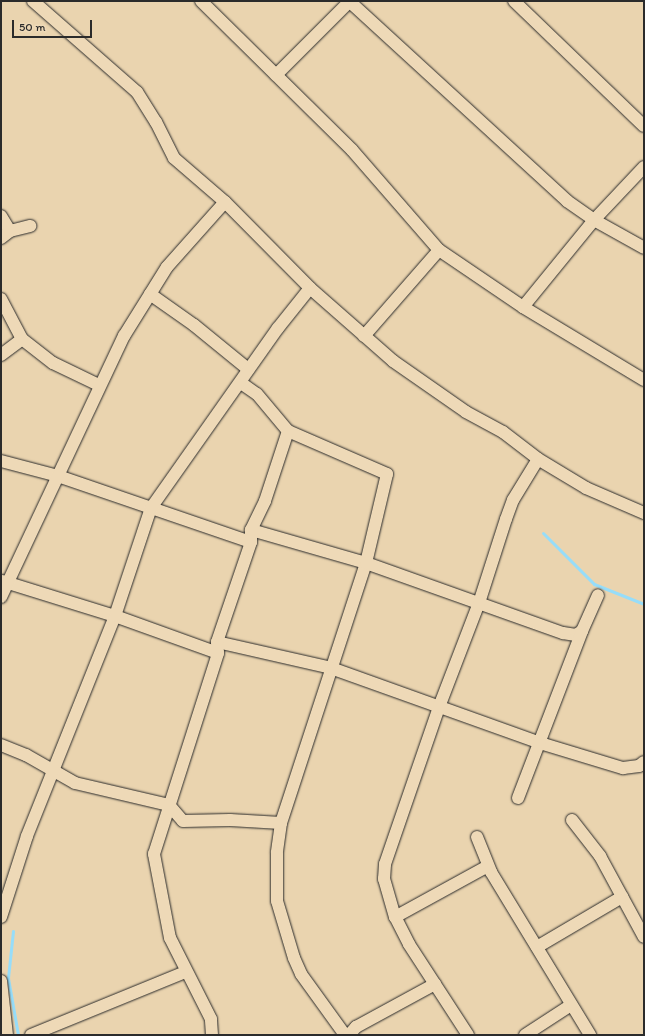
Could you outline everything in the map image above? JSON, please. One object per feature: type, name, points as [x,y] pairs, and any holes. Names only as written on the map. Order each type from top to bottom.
[{"type":"street","points":[[33,1],[137,92],[156,122],[174,158],[225,202],[310,288],[364,336],[394,361],[466,412],[503,432],[538,459],[586,488],[644,513]]},
{"type":"street","points":[[201,1],[352,150],[439,250],[524,307],[644,380]]},
{"type":"street","points":[[276,75],[349,1],[567,201],[594,220],[644,248]]},
{"type":"street","points":[[514,1],[644,126]]},
{"type":"street","points":[[524,307],[594,220],[644,168]]},
{"type":"street","points":[[1,597],[5,581],[58,476],[99,385],[150,294],[167,267],[225,202]]},
{"type":"street","points":[[1,216],[5,235],[30,226]]},
{"type":"street","points":[[364,336],[439,250]]},
{"type":"street","points":[[1,917],[27,836],[115,616],[151,508],[241,383],[248,369],[310,288]]},
{"type":"street","points":[[150,294],[194,325],[248,369]]},
{"type":"street","points":[[1,299],[22,339],[53,363],[99,385]]},
{"type":"street","points":[[1,355],[22,339]]},
{"type":"street","points":[[241,383],[257,394],[288,431],[387,474],[366,563],[281,823],[276,877],[277,901],[285,932],[301,974],[345,1035]]},
{"type":"street","points":[[212,1035],[211,1019],[185,972],[170,938],[154,854],[251,536],[265,501],[288,431]]},
{"type":"street","points":[[468,1035],[435,984],[395,917],[384,879],[385,864],[439,707],[479,603],[514,500],[538,459]]},
{"type":"street","points":[[1,461],[58,476],[151,508],[251,536],[366,563],[563,633],[576,635],[582,631]]},
{"type":"street","points":[[5,581],[217,647],[332,668],[540,743],[623,768],[639,766],[644,762]]},
{"type":"street","points":[[518,798],[582,631],[598,595]]},
{"type":"street","points":[[1,745],[26,755],[53,771],[89,787],[169,805],[183,821],[230,820],[281,823]]},
{"type":"street","points":[[572,820],[600,856],[644,937]]},
{"type":"street","points":[[477,838],[488,866],[590,1035]]},
{"type":"street","points":[[395,917],[488,866]]},
{"type":"street","points":[[537,947],[622,897]]},
{"type":"street","points":[[31,1035],[185,972]]},
{"type":"street","points":[[1,980],[7,1035]]},
{"type":"street","points":[[349,1035],[356,1027],[435,984]]},
{"type":"street","points":[[525,1035],[571,1005]]},
{"type":"waterway","points":[[543,533],[594,584],[644,604]]},
{"type":"waterway","points":[[13,931],[8,978],[18,1035]]}]
